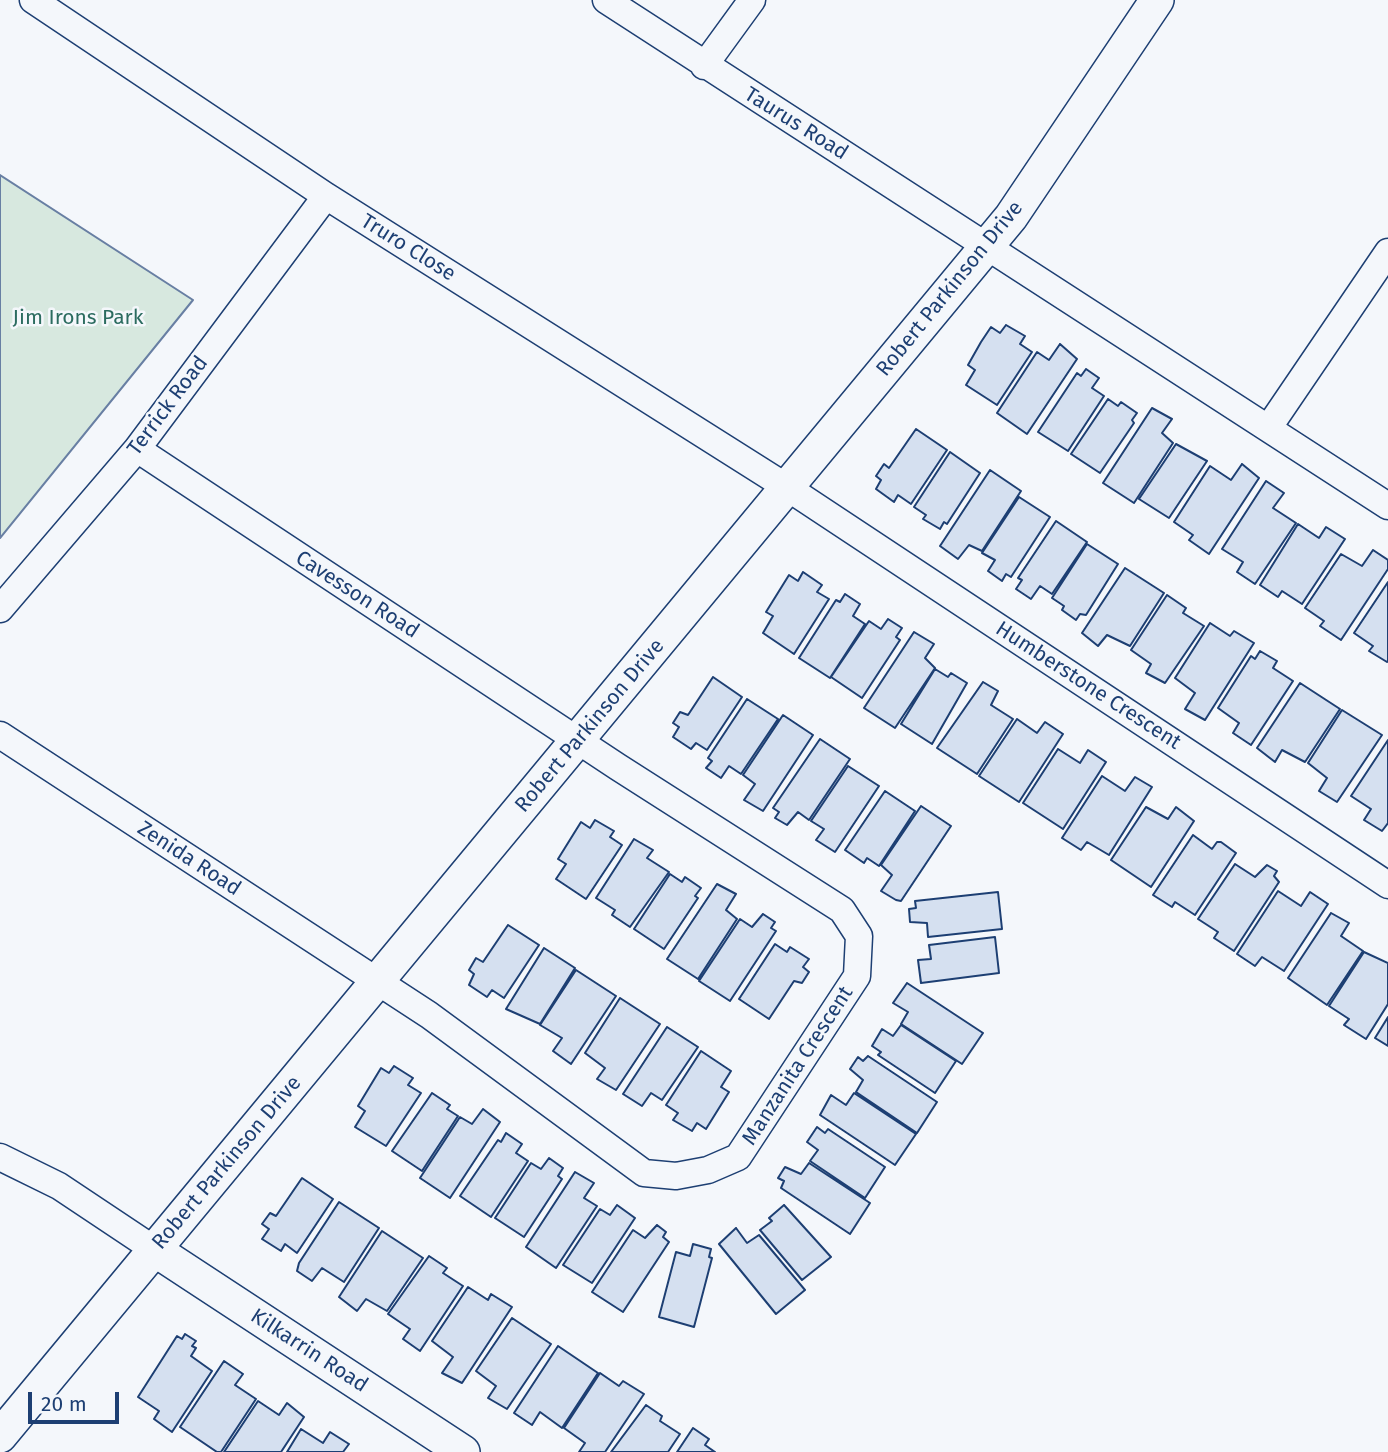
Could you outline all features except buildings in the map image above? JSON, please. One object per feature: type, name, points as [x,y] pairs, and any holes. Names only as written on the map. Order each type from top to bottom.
[{"type":"street","name":"Truro Close","points":[[33,0],[326,196],[788,488]]},
{"type":"street","name":"Taurus Road","points":[[606,0],[986,247]]},
{"type":"street","points":[[704,66],[752,0]]},
{"type":"street","name":"Robert Parkinson Drive","points":[[0,1436],[986,247],[1076,122],[1157,0]]},
{"type":"street","name":"Terrick Road","points":[[0,609],[137,449],[326,196]]},
{"type":"street","points":[[986,247],[1388,506]]},
{"type":"street","points":[[1269,427],[1388,252]]},
{"type":"street","name":"Cavesson Road","points":[[137,449],[578,741]]},
{"type":"street","name":"Humberstone Crescent","points":[[788,488],[1388,885]]},
{"type":"street","name":"Zenida Road","points":[[0,735],[378,982]]},
{"type":"street","name":"Manzanita Crescent","points":[[378,982],[429,1015],[644,1173],[676,1175],[708,1170],[738,1157],[857,976],[859,936],[842,910],[578,741]]},
{"type":"street","points":[[0,1157],[58,1186],[155,1250]]},
{"type":"street","name":"Kilkarrin Road","points":[[155,1250],[463,1452]]},
{"type":"green space","name":"Jim Irons Park","points":[[0,175],[193,300],[0,538]]}]
